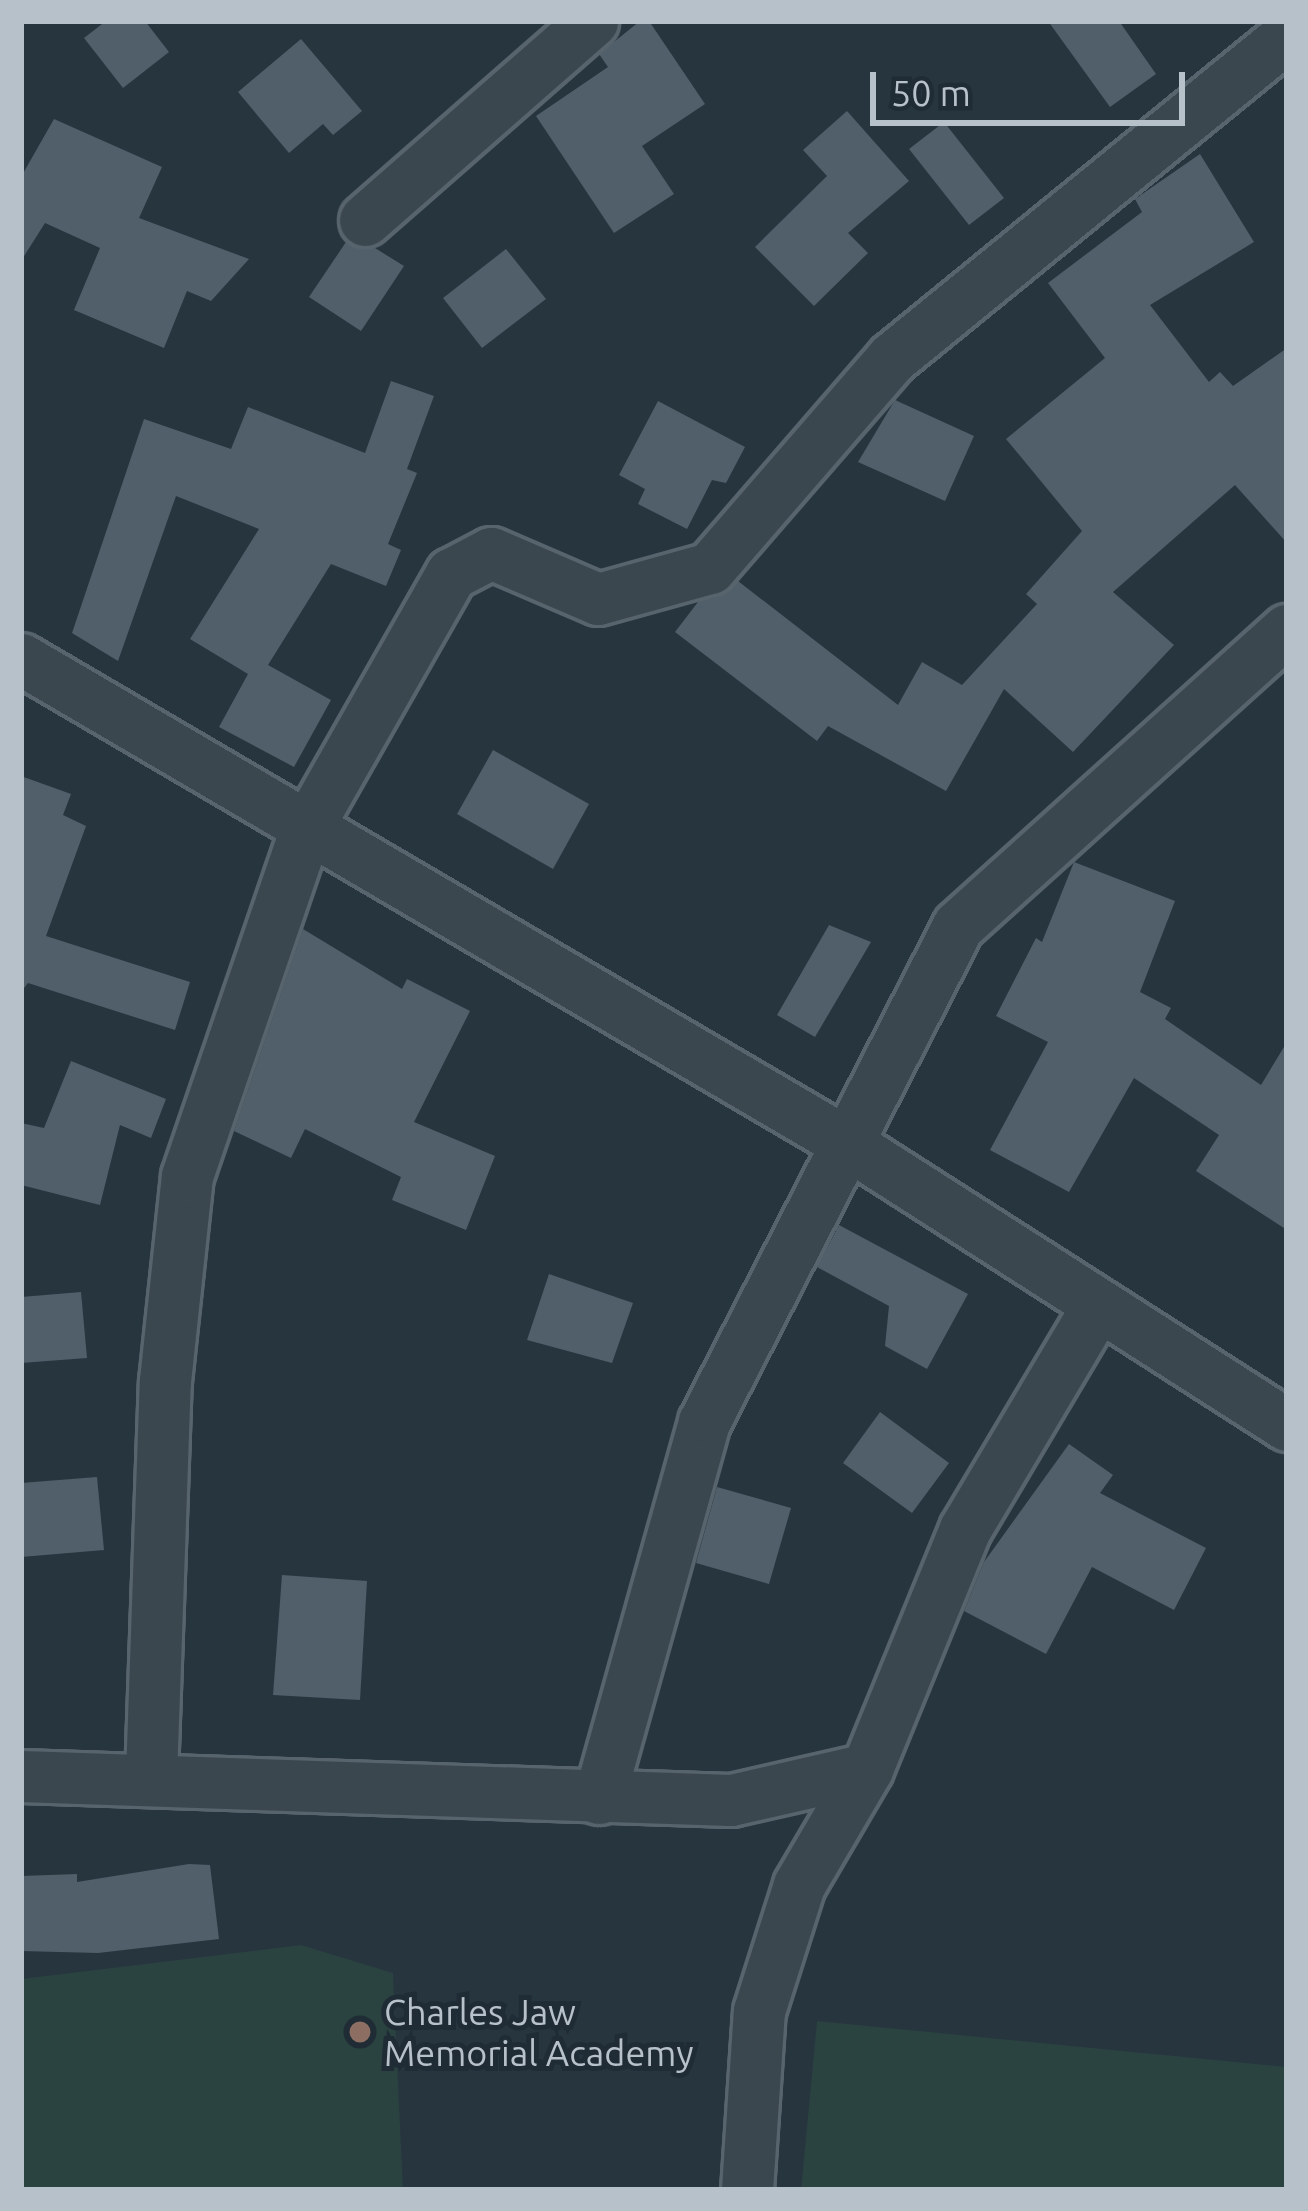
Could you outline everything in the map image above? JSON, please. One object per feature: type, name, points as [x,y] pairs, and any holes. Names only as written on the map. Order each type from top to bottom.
[{"type":"street","points":[[365,220],[592,21]]},
{"type":"street","points":[[151,1777],[165,1381],[187,1175],[305,832],[451,574],[491,553],[598,599],[710,568],[892,358],[1287,36]]},
{"type":"street","points":[[598,1798],[704,1423],[958,926],[1287,631]]},
{"type":"street","points":[[21,659],[305,832],[845,1142],[1287,1425]]},
{"type":"street","points":[[747,2190],[759,2011],[799,1885],[867,1769],[965,1529],[1097,1307]]},
{"type":"street","points":[[21,1776],[731,1800],[867,1769]]},
{"type":"green space","points":[[301,1945],[393,1973],[403,2190],[21,2190],[21,1979]]},
{"type":"green space","points":[[817,2021],[1287,2067],[1287,2190],[801,2190]]},
{"type":"building","points":[[106,21],[145,21],[169,52],[123,88],[84,38]]},
{"type":"building","points":[[640,21],[649,21],[705,104],[642,146],[674,194],[614,233],[536,116],[608,67],[599,54]]},
{"type":"building","points":[[1048,21],[1119,21],[1156,74],[1110,107]]},
{"type":"building","points":[[301,39],[362,111],[333,135],[323,124],[289,153],[238,92]]},
{"type":"building","points":[[847,111],[909,181],[848,233],[868,253],[814,306],[755,247],[827,176],[803,150]]},
{"type":"building","points":[[54,119],[162,167],[139,218],[249,259],[211,301],[187,291],[164,348],[74,310],[100,248],[45,223],[21,261],[21,177]]},
{"type":"building","points":[[944,122],[1004,198],[969,225],[909,149]]},
{"type":"building","points":[[1200,154],[1254,242],[1150,305],[1209,382],[1220,372],[1233,386],[1287,348],[1287,543],[1235,485],[1113,592],[1174,645],[1073,752],[1004,689],[946,791],[828,726],[817,741],[675,632],[698,602],[738,581],[898,705],[922,662],[962,685],[1037,604],[1026,594],[1082,531],[1006,439],[1105,358],[1048,283],[1142,212],[1135,199]]},
{"type":"building","points":[[346,242],[375,248],[404,266],[361,331],[309,297]]},
{"type":"building","points":[[506,249],[546,299],[482,348],[443,298]]},
{"type":"building","points":[[391,381],[434,396],[407,469],[417,473],[388,544],[401,550],[386,586],[331,564],[268,665],[331,700],[294,767],[219,727],[248,674],[190,639],[259,529],[176,496],[118,661],[72,633],[144,419],[231,449],[248,407],[365,453]]},
{"type":"building","points":[[895,400],[974,436],[945,501],[858,462]]},
{"type":"building","points":[[658,401],[745,447],[726,483],[712,480],[687,529],[638,504],[645,489],[619,475]]},
{"type":"building","points":[[493,750],[589,804],[553,869],[457,814]]},
{"type":"building","points":[[21,776],[71,794],[63,815],[86,826],[46,936],[190,982],[175,1030],[28,983],[21,992]]},
{"type":"building","points":[[1074,862],[1175,901],[1140,992],[1171,1008],[1165,1019],[1261,1085],[1287,1042],[1287,1230],[1196,1171],[1219,1135],[1134,1078],[1069,1192],[990,1150],[1048,1042],[996,1016],[1036,938],[1042,942]]},
{"type":"building","points":[[829,925],[871,942],[815,1037],[777,1015]]},
{"type":"building","points":[[303,929],[402,989],[407,979],[470,1011],[414,1122],[495,1156],[466,1230],[392,1200],[401,1177],[305,1129],[291,1158],[234,1131]]},
{"type":"building","points":[[71,1061],[166,1099],[151,1138],[120,1125],[100,1205],[21,1185],[21,1123],[44,1128]]},
{"type":"building","points":[[839,1225],[968,1294],[927,1369],[885,1346],[889,1306],[817,1267]]},
{"type":"building","points":[[549,1274],[633,1303],[612,1363],[527,1340]]},
{"type":"building","points":[[81,1292],[87,1358],[21,1363],[21,1297]]},
{"type":"building","points":[[880,1412],[949,1463],[912,1513],[843,1463]]},
{"type":"building","points":[[1069,1444],[1113,1475],[1100,1493],[1206,1548],[1174,1610],[1092,1567],[1046,1654],[964,1611],[984,1562]]},
{"type":"building","points":[[97,1477],[104,1550],[21,1557],[21,1483]]},
{"type":"building","points":[[717,1487],[791,1508],[769,1584],[696,1563]]},
{"type":"building","points":[[282,1575],[367,1581],[360,1700],[273,1695]]},
{"type":"building","points":[[189,1864],[210,1865],[219,1939],[98,1953],[21,1951],[21,1876],[77,1874],[77,1882]]},
{"type":"place","name":"Charles Jaw Memorial Academy","points":[[360,2032]]}]
